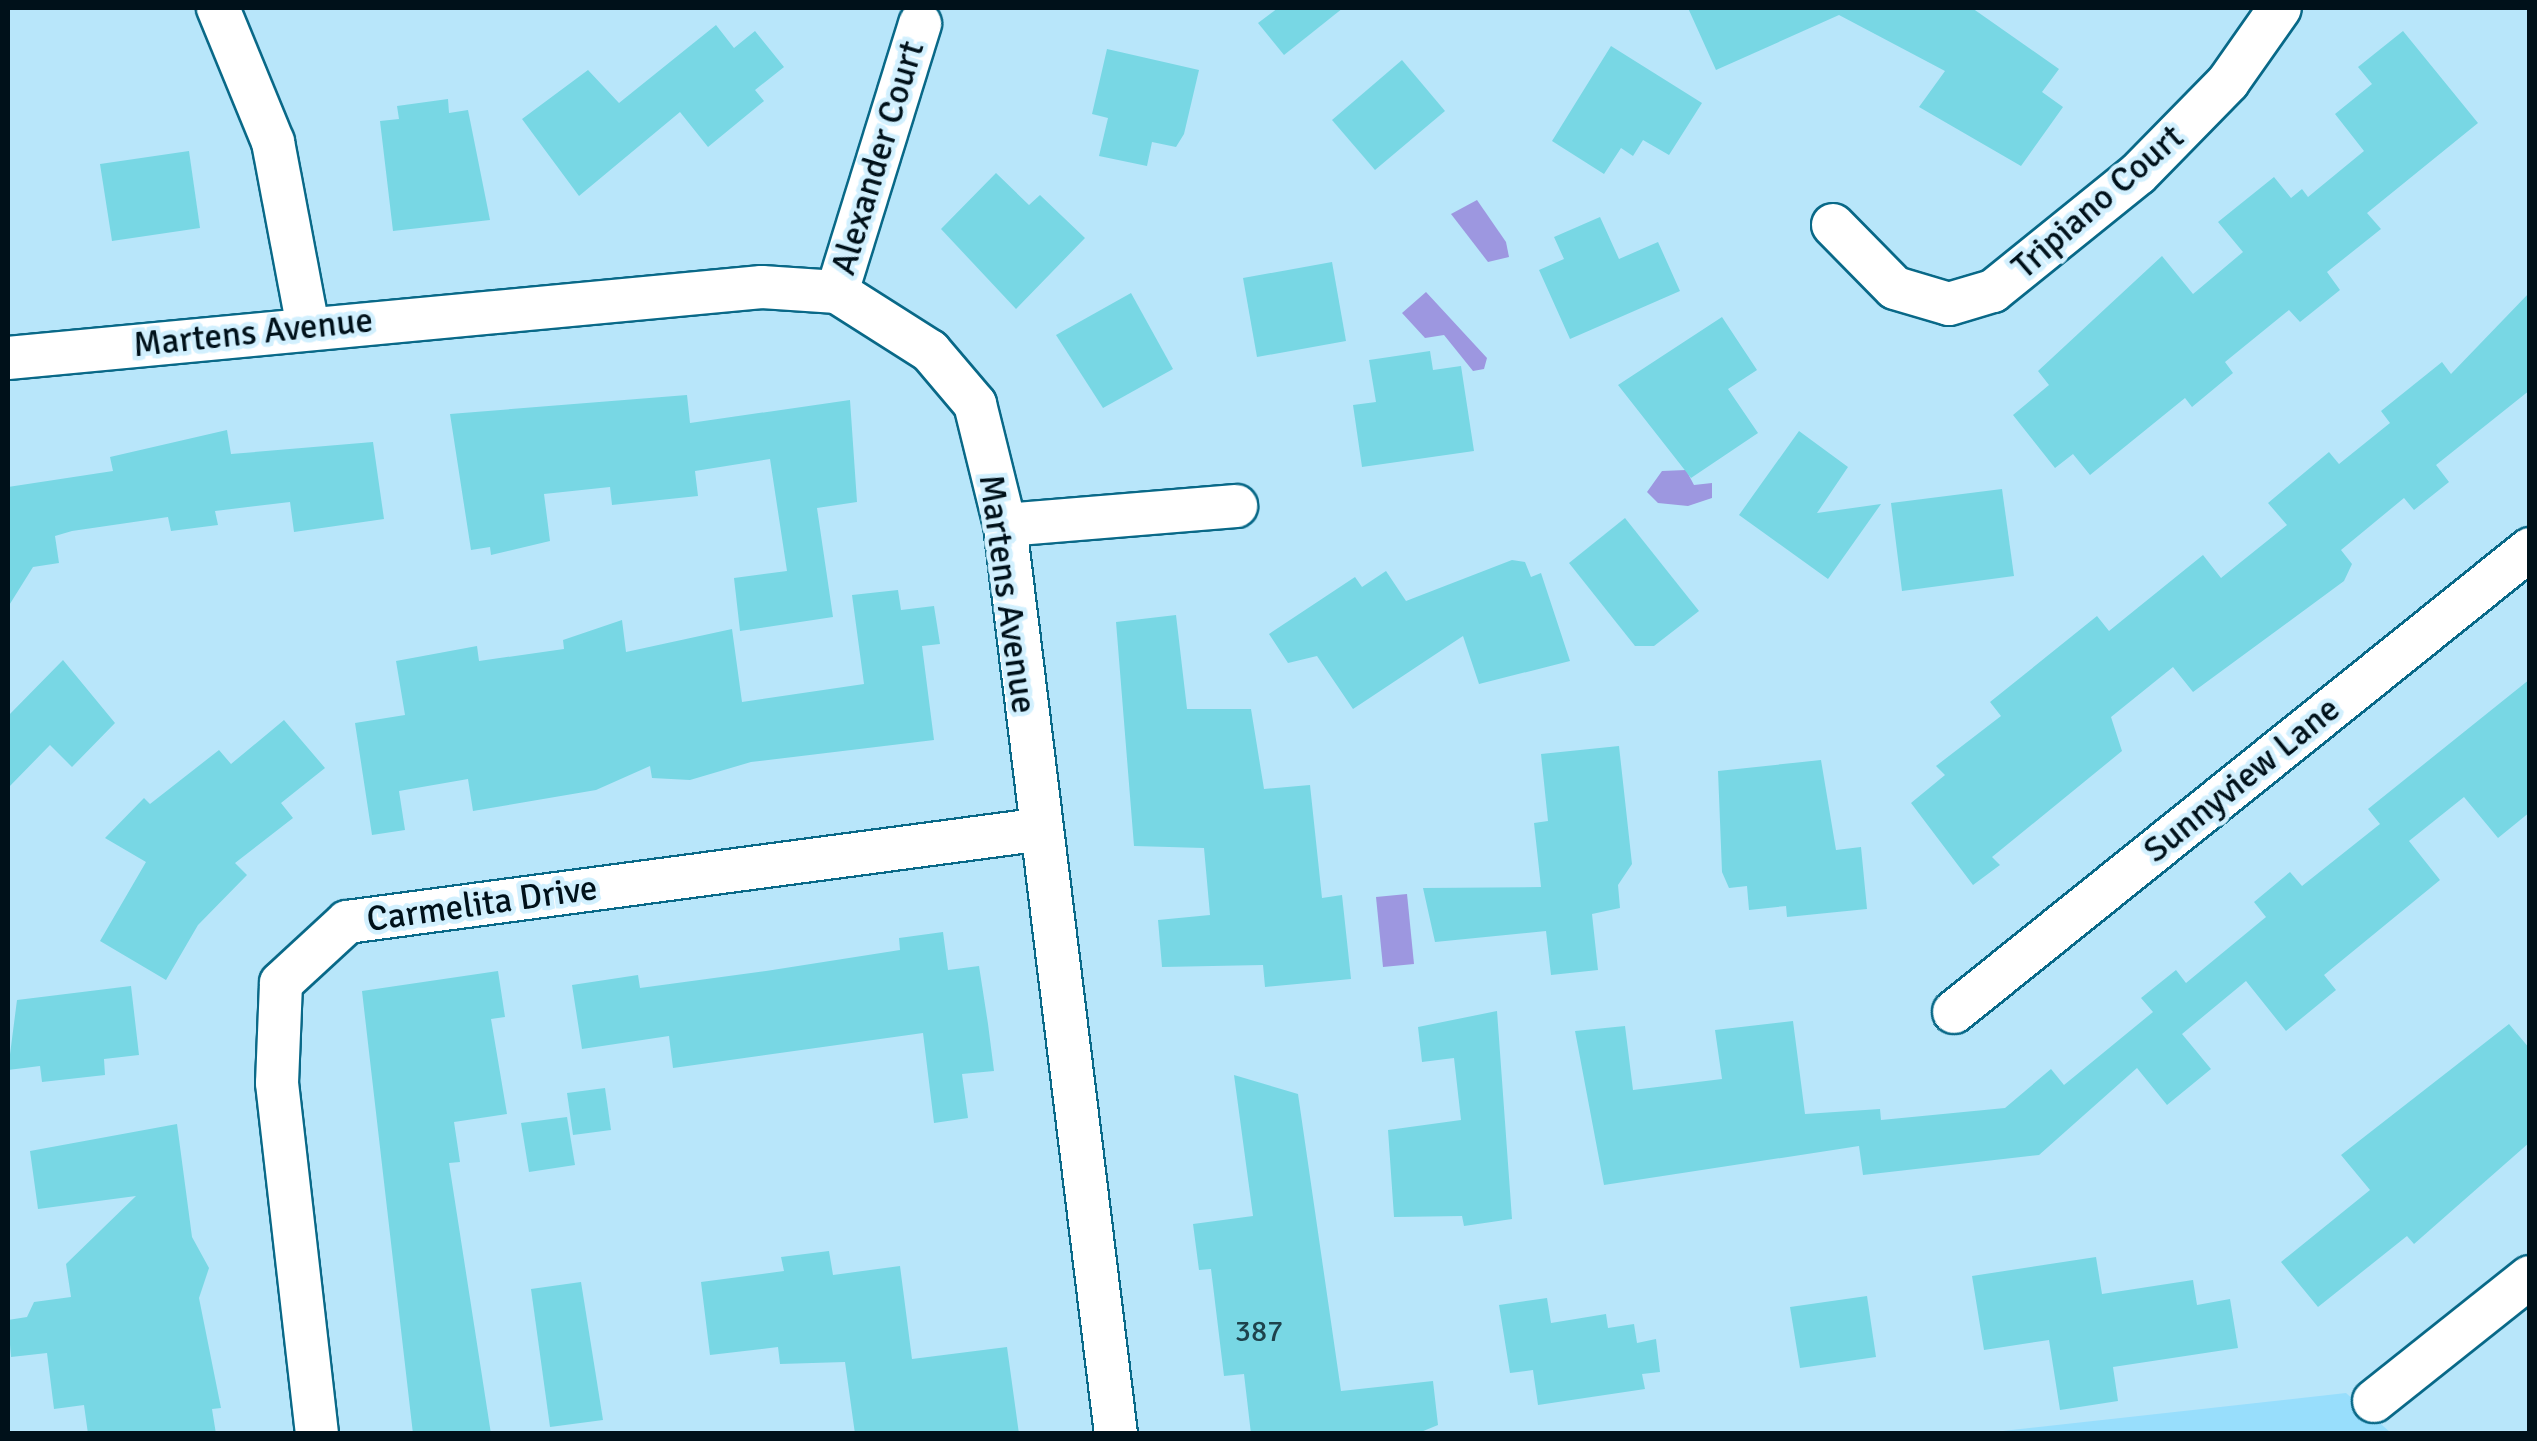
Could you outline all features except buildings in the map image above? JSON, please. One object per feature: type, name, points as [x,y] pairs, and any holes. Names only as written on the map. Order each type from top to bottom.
[{"type":"street","points":[[218,8],[273,142],[308,327]]},
{"type":"street","name":"Tripiano Court","points":[[1833,225],[1895,288],[1949,304],[1993,291],[2138,174],[2228,82],[2280,8]]},
{"type":"street","name":"Alexander Court","points":[[836,292],[920,24]]},
{"type":"street","name":"Martens Avenue","points":[[8,358],[762,287],[836,292],[930,350],[975,404],[1005,525],[1036,830],[1116,1434]]},
{"type":"street","points":[[1005,525],[1236,506]]},
{"type":"street","name":"Sunnyview Lane","points":[[1954,1012],[2530,549]]},
{"type":"street","name":"Carmelita Drive","points":[[316,1434],[277,1083],[281,983],[347,922],[1036,830]]},
{"type":"street","points":[[2374,1401],[2530,1277]]},
{"type":"shaded area","points":[[1477,200],[1506,242],[1509,257],[1488,262],[1451,214]]},
{"type":"shaded area","points":[[1426,292],[1487,358],[1484,369],[1473,371],[1444,335],[1425,338],[1402,313]]},
{"type":"shaded area","points":[[1686,470],[1694,485],[1712,483],[1712,498],[1688,506],[1658,503],[1647,492],[1662,471]]},
{"type":"shaded area","points":[[1407,894],[1414,964],[1383,967],[1376,897]]},
{"type":"shaded area","points":[[2346,1393],[2391,1433],[1976,1434]]}]
